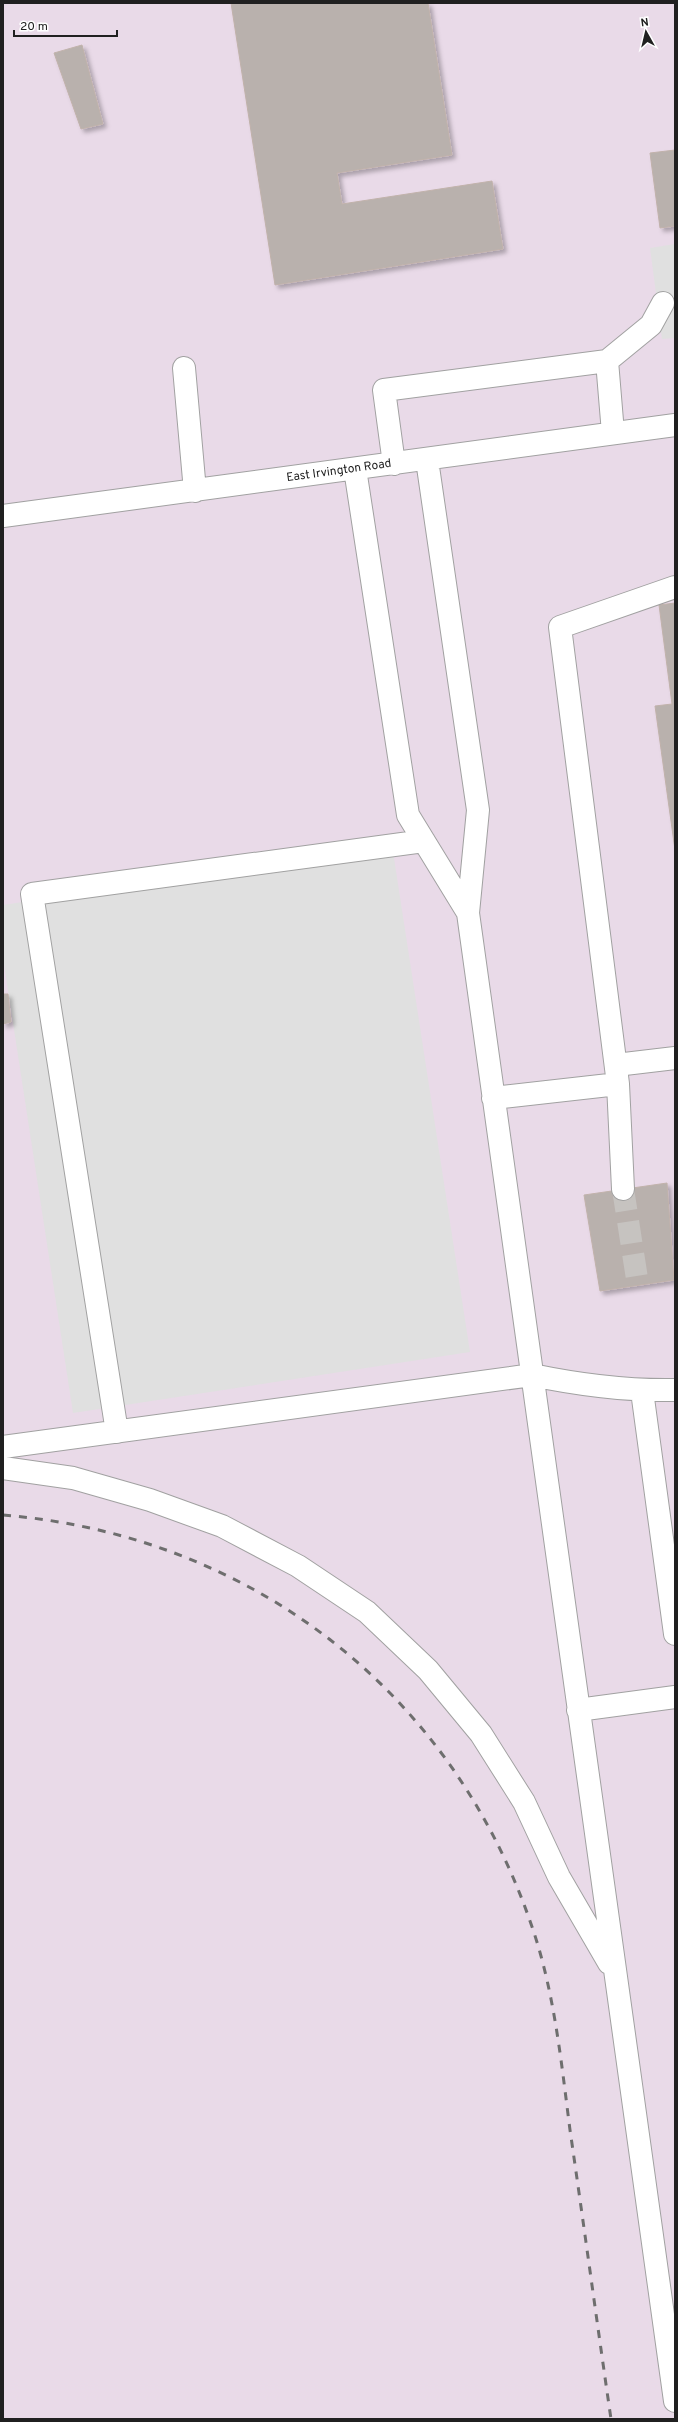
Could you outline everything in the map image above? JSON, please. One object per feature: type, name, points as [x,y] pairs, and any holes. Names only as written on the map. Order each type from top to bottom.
[{"type":"street","points":[[394,464],[384,390],[607,360],[651,325],[663,303]]},
{"type":"street","points":[[607,360],[614,433]]},
{"type":"street","points":[[184,368],[195,491]]},
{"type":"street","name":"East Irvington Road","points":[[3,516],[355,470],[675,425]]},
{"type":"street","points":[[427,460],[478,810],[468,913],[675,2401]]},
{"type":"street","points":[[355,470],[408,815],[468,913]]},
{"type":"street","points":[[624,1189],[617,1074],[560,628],[675,587]]},
{"type":"street","points":[[117,1432],[32,894],[424,841]]},
{"type":"street","points":[[493,1098],[617,1074],[675,1058]]},
{"type":"street","points":[[3,1447],[532,1375],[574,1384],[642,1391],[675,1390]]},
{"type":"street","points":[[642,1391],[675,1634]]},
{"type":"street","points":[[3,1468],[73,1478],[150,1500],[222,1526],[298,1566],[368,1612],[428,1670],[481,1734],[524,1802],[559,1877],[615,1974]]},
{"type":"street","points":[[578,1710],[675,1697]]},
{"type":"shaded area","points":[[3,3],[675,3],[675,2419],[3,2419]]},
{"type":"shaded area","points":[[675,244],[675,338],[662,339],[650,248]]},
{"type":"shaded area","points":[[392,845],[470,1352],[73,1413],[3,958],[3,905]]},
{"type":"building","points":[[231,3],[428,3],[452,155],[337,173],[342,204],[492,181],[503,249],[275,285]]},
{"type":"building","points":[[82,45],[103,124],[81,129],[54,53]]},
{"type":"building","points":[[675,150],[675,226],[660,228],[650,153]]},
{"type":"building","points":[[675,603],[675,850],[655,706],[672,704],[659,605]]},
{"type":"building","points":[[3,994],[8,994],[11,1022],[3,1024]]},
{"type":"building","points":[[667,1183],[674,1280],[600,1291],[584,1195]]},
{"type":"tunnel","points":[[623,1189],[638,1285]]},
{"type":"railway","points":[[3,1515],[93,1529],[177,1554],[256,1591],[328,1638],[392,1695],[448,1762],[494,1837],[530,1921],[545,1972],[560,2051],[611,2419]]}]
